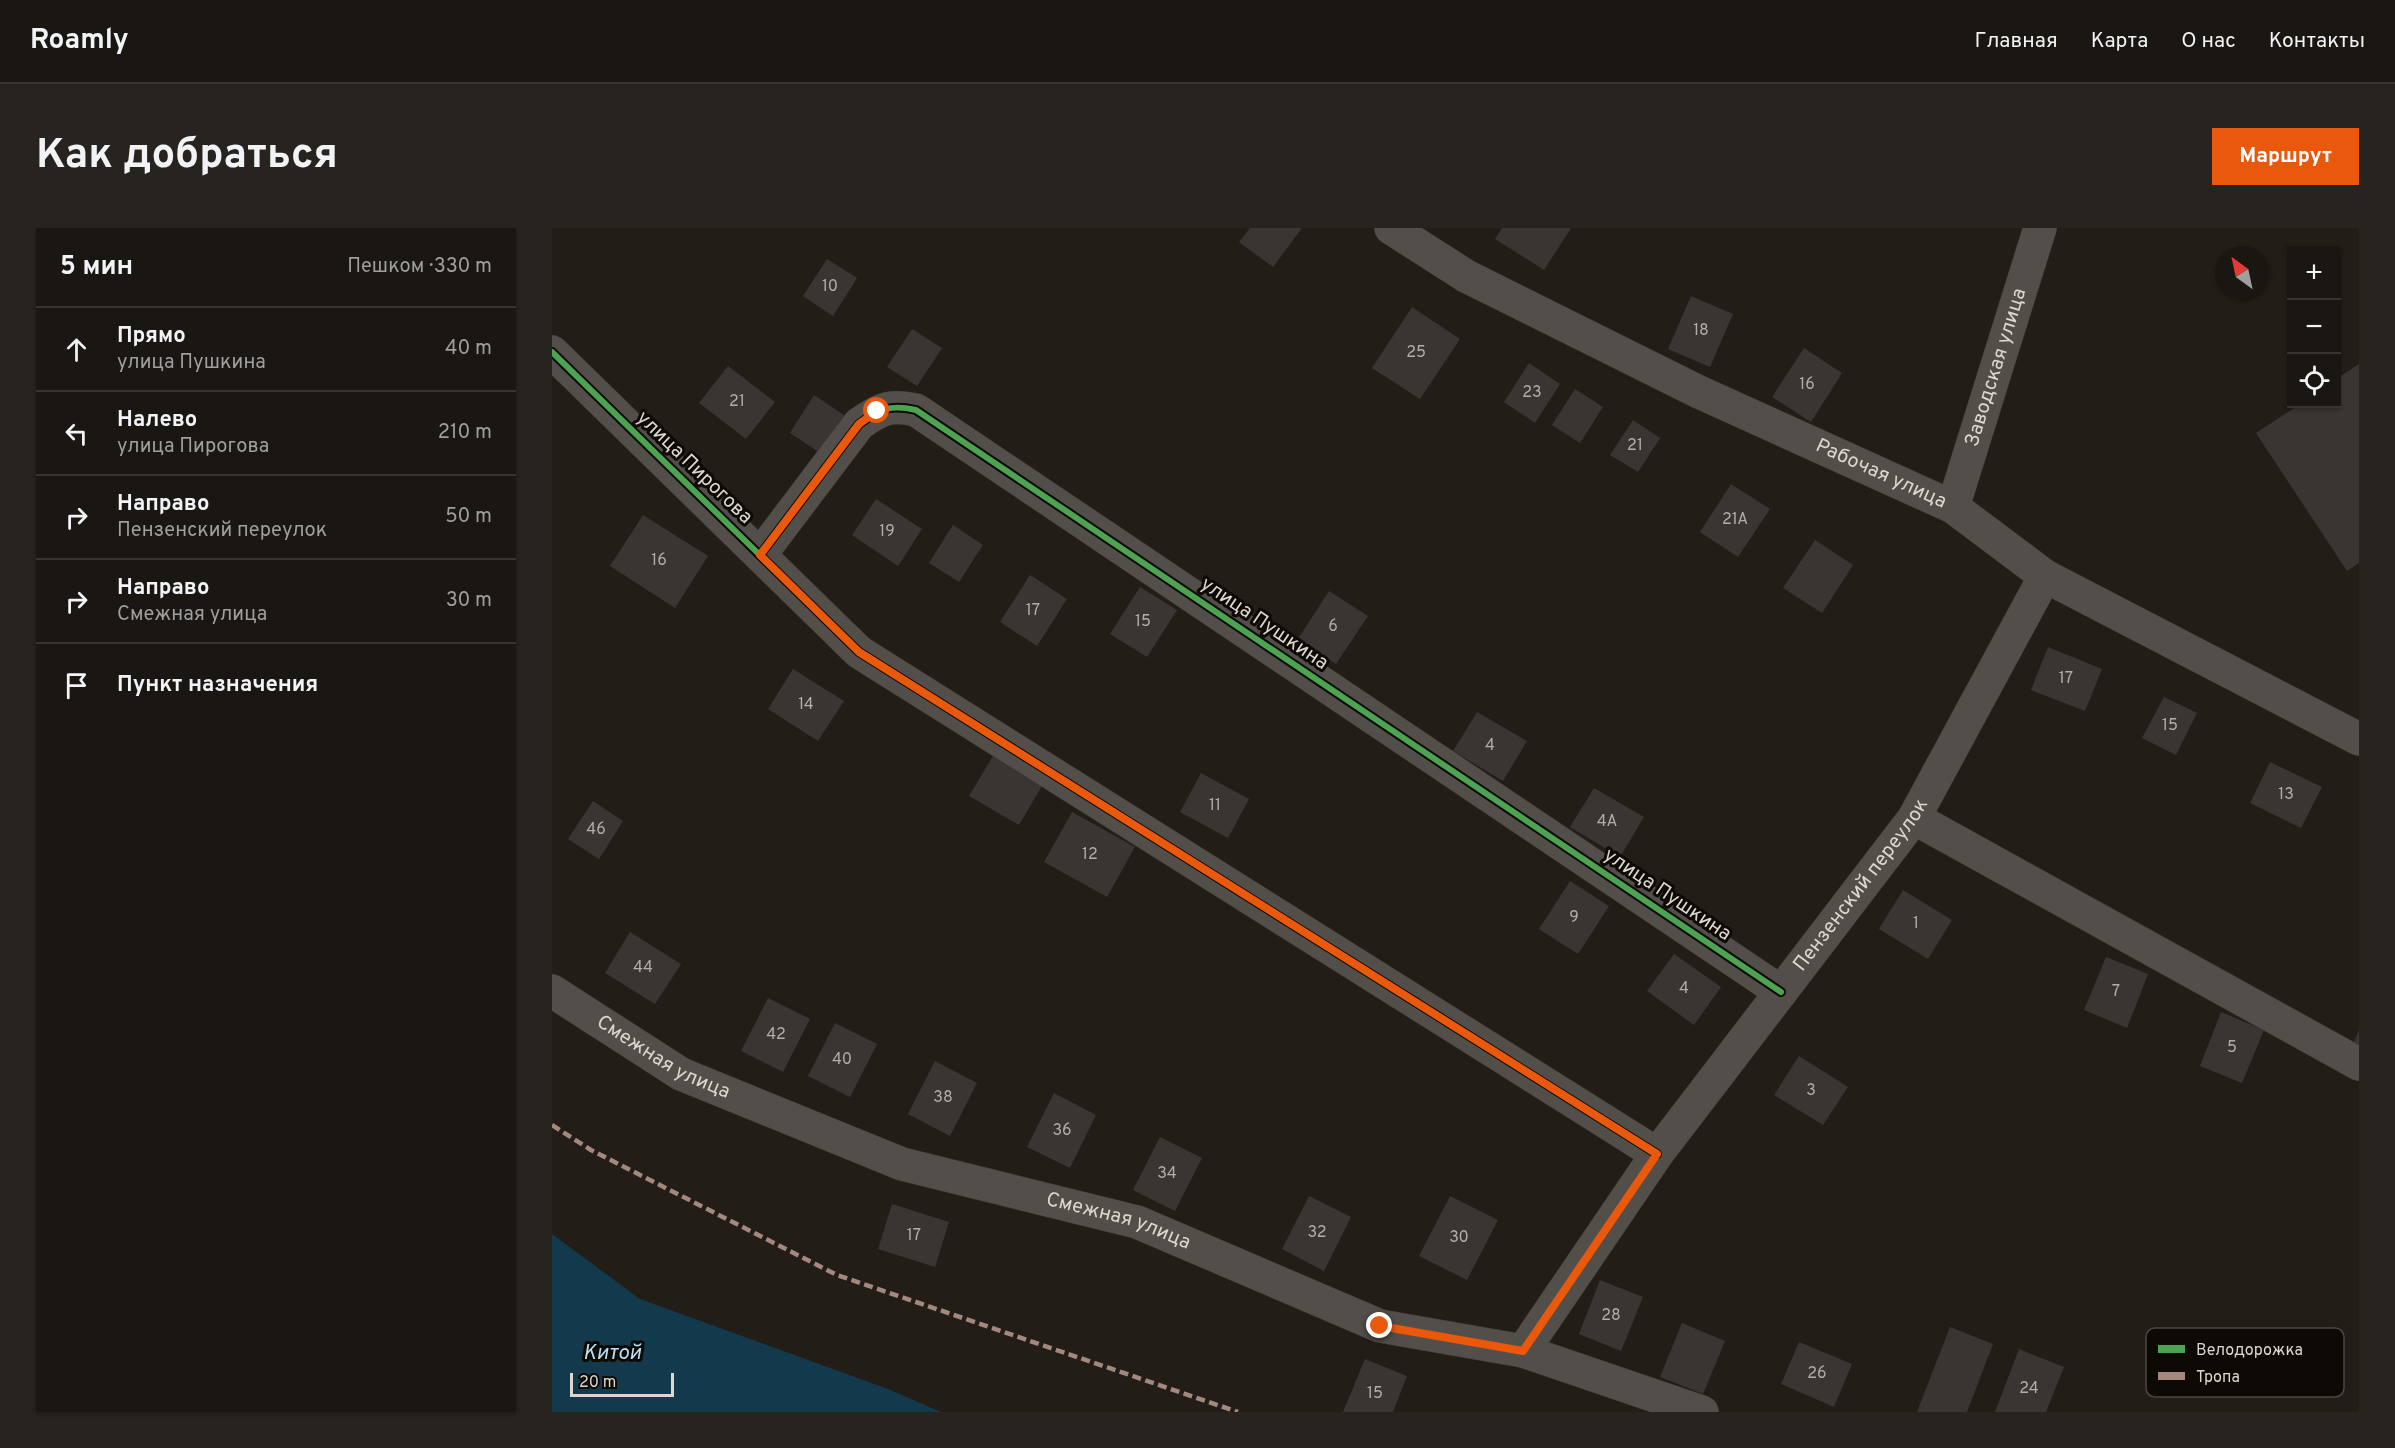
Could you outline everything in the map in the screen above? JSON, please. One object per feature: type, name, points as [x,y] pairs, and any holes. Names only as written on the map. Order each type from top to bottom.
[{"type":"street","name":"Рабочая улица","points":[[1391,228],[1466,276],[1700,392],[1953,507],[2045,576],[2359,739]]},
{"type":"street","name":"Заводская улица","points":[[1953,507],[2040,228]]},
{"type":"street","name":"улица Пирогова","points":[[552,352],[859,652],[1657,1154]]},
{"type":"street","name":"улица Пушкина","points":[[760,555],[859,424],[877,411],[898,405],[916,410],[1782,992]]},
{"type":"street","name":"Пензенский переулок","points":[[1523,1351],[1657,1154],[1914,818],[2045,576]]},
{"type":"street","points":[[1914,818],[2359,1065]]},
{"type":"street","name":"Смежная улица","points":[[552,991],[681,1074],[902,1164],[1137,1222],[1380,1326],[1523,1351],[1702,1412]]},
{"type":"water","name":"Китой","points":[[552,1234],[640,1299],[888,1389],[941,1412],[552,1412]]},
{"type":"building","points":[[1250,228],[1302,228],[1273,267],[1239,242]]},
{"type":"building","points":[[1502,228],[1571,228],[1544,270],[1495,239]]},
{"type":"building","points":[[827,259],[857,278],[833,316],[803,296]]},
{"type":"building","points":[[1691,296],[1733,314],[1710,367],[1668,349]]},
{"type":"building","points":[[1412,307],[1460,339],[1420,399],[1372,368]]},
{"type":"building","points":[[912,329],[942,348],[917,386],[887,367]]},
{"type":"building","points":[[1804,348],[1842,373],[1811,422],[1772,397]]},
{"type":"building","points":[[1529,363],[1560,384],[1535,423],[1504,402]]},
{"type":"building","points":[[2359,364],[2359,563],[2347,571],[2256,433],[2294,408],[2341,408],[2341,376]]},
{"type":"building","points":[[728,366],[775,402],[746,439],[699,403]]},
{"type":"building","points":[[1575,389],[1603,407],[1580,443],[1552,425]]},
{"type":"building","points":[[814,395],[844,415],[820,453],[790,433]]},
{"type":"building","points":[[1633,420],[1660,438],[1638,472],[1610,455]]},
{"type":"building","points":[[1731,484],[1770,509],[1738,557],[1700,532]]},
{"type":"building","points":[[876,499],[922,529],[898,566],[852,535]]},
{"type":"building","points":[[643,515],[708,556],[675,608],[610,566]]},
{"type":"building","points":[[953,525],[983,545],[959,582],[929,563]]},
{"type":"building","points":[[1815,540],[1853,565],[1822,613],[1783,588]]},
{"type":"building","points":[[1030,575],[1067,599],[1037,646],[1000,622]]},
{"type":"building","points":[[1140,587],[1177,610],[1147,657],[1110,634]]},
{"type":"building","points":[[1329,591],[1368,616],[1336,664],[1298,639]]},
{"type":"building","points":[[2048,647],[2102,669],[2085,711],[2031,690]]},
{"type":"building","points":[[793,669],[844,701],[818,741],[768,709]]},
{"type":"building","points":[[2164,697],[2197,713],[2176,755],[2142,738]]},
{"type":"building","points":[[1477,712],[1527,741],[1503,781],[1453,751]]},
{"type":"building","points":[[993,756],[1042,786],[1019,825],[969,796]]},
{"type":"building","points":[[2270,762],[2322,787],[2301,828],[2250,803]]},
{"type":"building","points":[[1201,773],[1249,799],[1228,838],[1180,812]]},
{"type":"building","points":[[1594,788],[1644,817],[1620,857],[1570,827]]},
{"type":"building","points":[[593,801],[623,821],[599,859],[568,839]]},
{"type":"building","points":[[1072,812],[1135,847],[1107,897],[1044,862]]},
{"type":"building","points":[[1570,881],[1609,906],[1578,954],[1539,929]]},
{"type":"building","points":[[1903,890],[1952,920],[1928,959],[1879,929]]},
{"type":"building","points":[[630,932],[681,964],[655,1004],[605,973]]},
{"type":"building","points":[[1674,954],[1721,987],[1694,1025],[1647,991]]},
{"type":"building","points":[[2106,957],[2148,974],[2127,1028],[2084,1010]]},
{"type":"building","points":[[768,998],[810,1019],[783,1072],[741,1051]]},
{"type":"building","points":[[2221,1012],[2264,1030],[2242,1083],[2200,1066]]},
{"type":"building","points":[[835,1023],[877,1044],[850,1097],[808,1076]]},
{"type":"building","points":[[2359,1030],[2359,1050],[2352,1047]]},
{"type":"building","points":[[1799,1056],[1848,1087],[1823,1125],[1774,1095]]},
{"type":"building","points":[[935,1061],[977,1083],[950,1136],[908,1114]]},
{"type":"building","points":[[1054,1093],[1096,1115],[1070,1168],[1027,1147]]},
{"type":"building","points":[[1160,1137],[1202,1158],[1175,1211],[1133,1190]]},
{"type":"building","points":[[1309,1196],[1351,1217],[1324,1271],[1282,1249]]},
{"type":"building","points":[[1450,1196],[1498,1220],[1467,1280],[1419,1256]]},
{"type":"building","points":[[892,1204],[949,1222],[935,1267],[878,1249]]},
{"type":"building","points":[[1600,1280],[1643,1297],[1621,1351],[1579,1334]]},
{"type":"building","points":[[1682,1323],[1725,1341],[1703,1394],[1660,1377]]},
{"type":"building","points":[[1950,1327],[1993,1344],[1967,1412],[1917,1412]]},
{"type":"building","points":[[1799,1342],[1852,1364],[1834,1407],[1781,1384]]},
{"type":"building","points":[[2019,1349],[2064,1367],[2046,1412],[1995,1412]]},
{"type":"building","points":[[1365,1359],[1407,1376],[1393,1412],[1343,1412]]},
{"type":"marked path","points":[[552,1125],[591,1150],[837,1275],[1238,1412]]},
{"type":"cycle path","points":[[552,352],[859,652],[1657,1154]]},
{"type":"cycle path","points":[[760,555],[859,424],[886,409],[916,410],[1781,992]]},
{"type":"route","points":[[877,411],[859,424],[760,555],[859,652],[1657,1154],[1523,1351],[1380,1326]]}]
